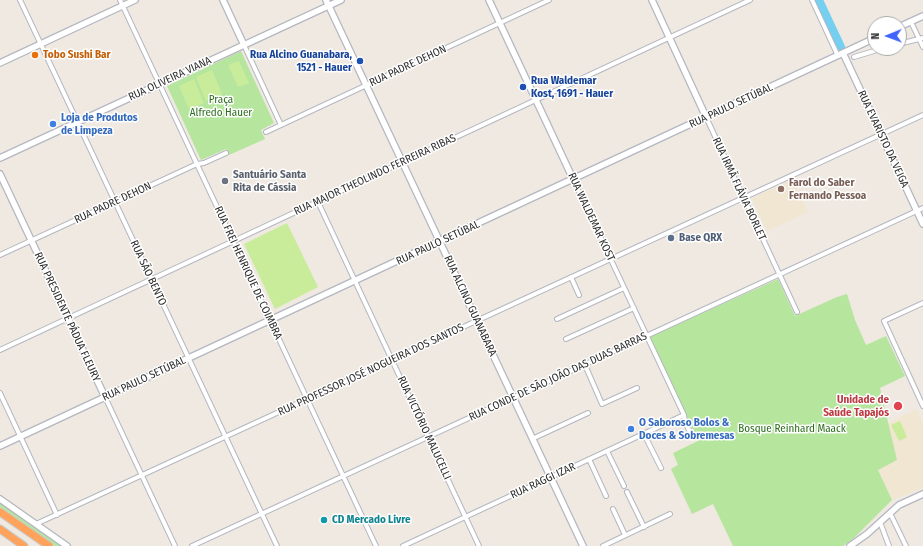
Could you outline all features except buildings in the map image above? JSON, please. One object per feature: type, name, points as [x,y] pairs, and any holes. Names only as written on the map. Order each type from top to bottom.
[{"type":"highway","points":[[0,512],[49,546]]},
{"type":"highway","points":[[0,529],[24,546]]},
{"type":"main road","points":[[0,63],[122,3],[135,0]]},
{"type":"main road","points":[[223,0],[244,45]]},
{"type":"main road","name":"RUA OLIVEIRA VIANA","points":[[0,158],[244,45],[327,3],[341,0]]},
{"type":"main road","name":"RUA WALDEMAR KOST","points":[[489,0],[573,179]]},
{"type":"main road","name":"RUA IRMÃ FLÁVIA BORLET","points":[[652,0],[706,117]]},
{"type":"main road","name":"RUA ALCINO GUANABARA","points":[[327,3],[583,546]]},
{"type":"main road","points":[[907,24],[923,16]]},
{"type":"main road","name":"RUA PAULO SETÚBAL","points":[[0,446],[867,42]]},
{"type":"main road","name":"RUA EVARISTO DA VEIGA","points":[[840,54],[881,134],[923,224]]},
{"type":"main road","name":"RUA PRESIDENTE PÁDUA FLEURY","points":[[0,174],[105,397]]},
{"type":"main road","points":[[850,546],[903,503],[923,494]]},
{"type":"main road","points":[[0,499],[67,546]]},
{"type":"street","name":"RUA SÃO BENTO","points":[[20,0],[277,546]]},
{"type":"street","name":"RUA PADRE DEHON","points":[[266,132],[549,0]]},
{"type":"street","name":"RUA MAJOR THEOLINDO FERREIRA RIBAS","points":[[0,350],[750,0]]},
{"type":"street","name":"RUA EVARISTO DA VEIGA","points":[[812,0],[840,54]]},
{"type":"street","name":"RUA FREI HENRIQUE DE COIMBRA","points":[[122,3],[376,546]]},
{"type":"street","points":[[911,22],[921,38],[923,47]]},
{"type":"street","points":[[907,42],[921,38]]},
{"type":"street","points":[[244,45],[281,125]]},
{"type":"street","points":[[854,57],[867,53]]},
{"type":"street","name":"RUA PROFESSOR JOSÉ NOGUEIRA DOS SANTOS","points":[[36,524],[923,115]]},
{"type":"street","name":"RUA IRMÃ FLÁVIA BORLET","points":[[706,117],[797,312]]},
{"type":"street","name":"RUA PADRE DEHON","points":[[0,255],[197,164],[204,163],[226,153]]},
{"type":"street","name":"RUA WALDEMAR KOST","points":[[573,179],[684,415],[685,422],[691,434]]},
{"type":"street","name":"RUA VICTÓRIO MALUCELLI","points":[[318,202],[480,546]]},
{"type":"street","name":"RUA CONDE DE SÃO JOÃO DAS DUAS BARRAS","points":[[192,546],[923,208]]},
{"type":"street","points":[[571,277],[579,295]]},
{"type":"street","points":[[557,319],[624,288]]},
{"type":"street","points":[[923,303],[884,322],[923,406]]},
{"type":"street","points":[[566,339],[634,308]]},
{"type":"street","points":[[585,365],[602,404],[637,388]]},
{"type":"street","points":[[0,393],[57,515]]},
{"type":"street","name":"RUA PRESIDENTE PÁDUA FLEURY","points":[[105,397],[175,546]]},
{"type":"street","points":[[532,439],[588,413]]},
{"type":"street","name":"RUA RAGGI IZAR","points":[[403,546],[684,415]]},
{"type":"street","points":[[644,434],[661,468]]},
{"type":"street","points":[[607,451],[624,486]]},
{"type":"street","points":[[589,459],[606,496]]},
{"type":"street","points":[[627,492],[644,527]]},
{"type":"street","points":[[613,509],[625,535]]},
{"type":"street","points":[[890,513],[906,546]]},
{"type":"street","points":[[602,546],[670,514]]},
{"type":"street","points":[[880,522],[889,546]]},
{"type":"shaded area","points":[[793,179],[808,212],[767,231],[752,198]]},
{"type":"shaded area","points":[[917,409],[923,423],[923,488],[892,500],[878,469],[897,460],[888,423]]},
{"type":"green space","name":"Praça Alfredo Hauer","points":[[241,51],[274,123],[261,130],[265,139],[229,155],[226,149],[201,160],[167,86]]},
{"type":"green space","points":[[239,61],[249,83],[238,87],[228,65]]},
{"type":"green space","points":[[212,70],[222,94],[206,101],[196,77]]},
{"type":"green space","points":[[194,79],[204,103],[189,109],[179,86]]},
{"type":"green space","points":[[287,223],[318,287],[275,309],[244,244]]},
{"type":"green space","name":"Bosque Reinhard Maack","points":[[778,279],[795,316],[847,294],[855,320],[866,345],[886,336],[905,376],[880,388],[897,460],[878,470],[892,500],[853,539],[843,546],[733,546],[713,504],[692,514],[671,469],[678,465],[673,453],[698,441],[649,337]]},
{"type":"green space","points":[[900,421],[907,437],[899,441],[891,425]]},
{"type":"green space","points":[[0,502],[63,546],[55,546],[0,507]]},
{"type":"waterway","points":[[819,0],[841,47]]},
{"type":"place","name":"Tobo Sushi Bar","points":[[35,55]]},
{"type":"place","name":"Rua Alcino Guanabara, 1521 - Hauer","points":[[360,61]]},
{"type":"place","name":"Rua Waldemar Kost, 1691 - Hauer","points":[[523,87]]},
{"type":"place","name":"Loja de Produtos de Limpeza","points":[[53,124]]},
{"type":"place","name":"Santuário Santa Rita de Cássia","points":[[225,181]]},
{"type":"place","name":"Farol do Saber Fernando Pessoa","points":[[781,189]]},
{"type":"place","name":"Base QRX","points":[[671,238]]},
{"type":"place","name":"Unidade de Saúde Tapajós","points":[[898,406]]},
{"type":"place","name":"O Saboroso Bolos & Doces & Sobremesas","points":[[631,429]]},
{"type":"place","name":"CD Mercado Livre","points":[[324,520]]}]
